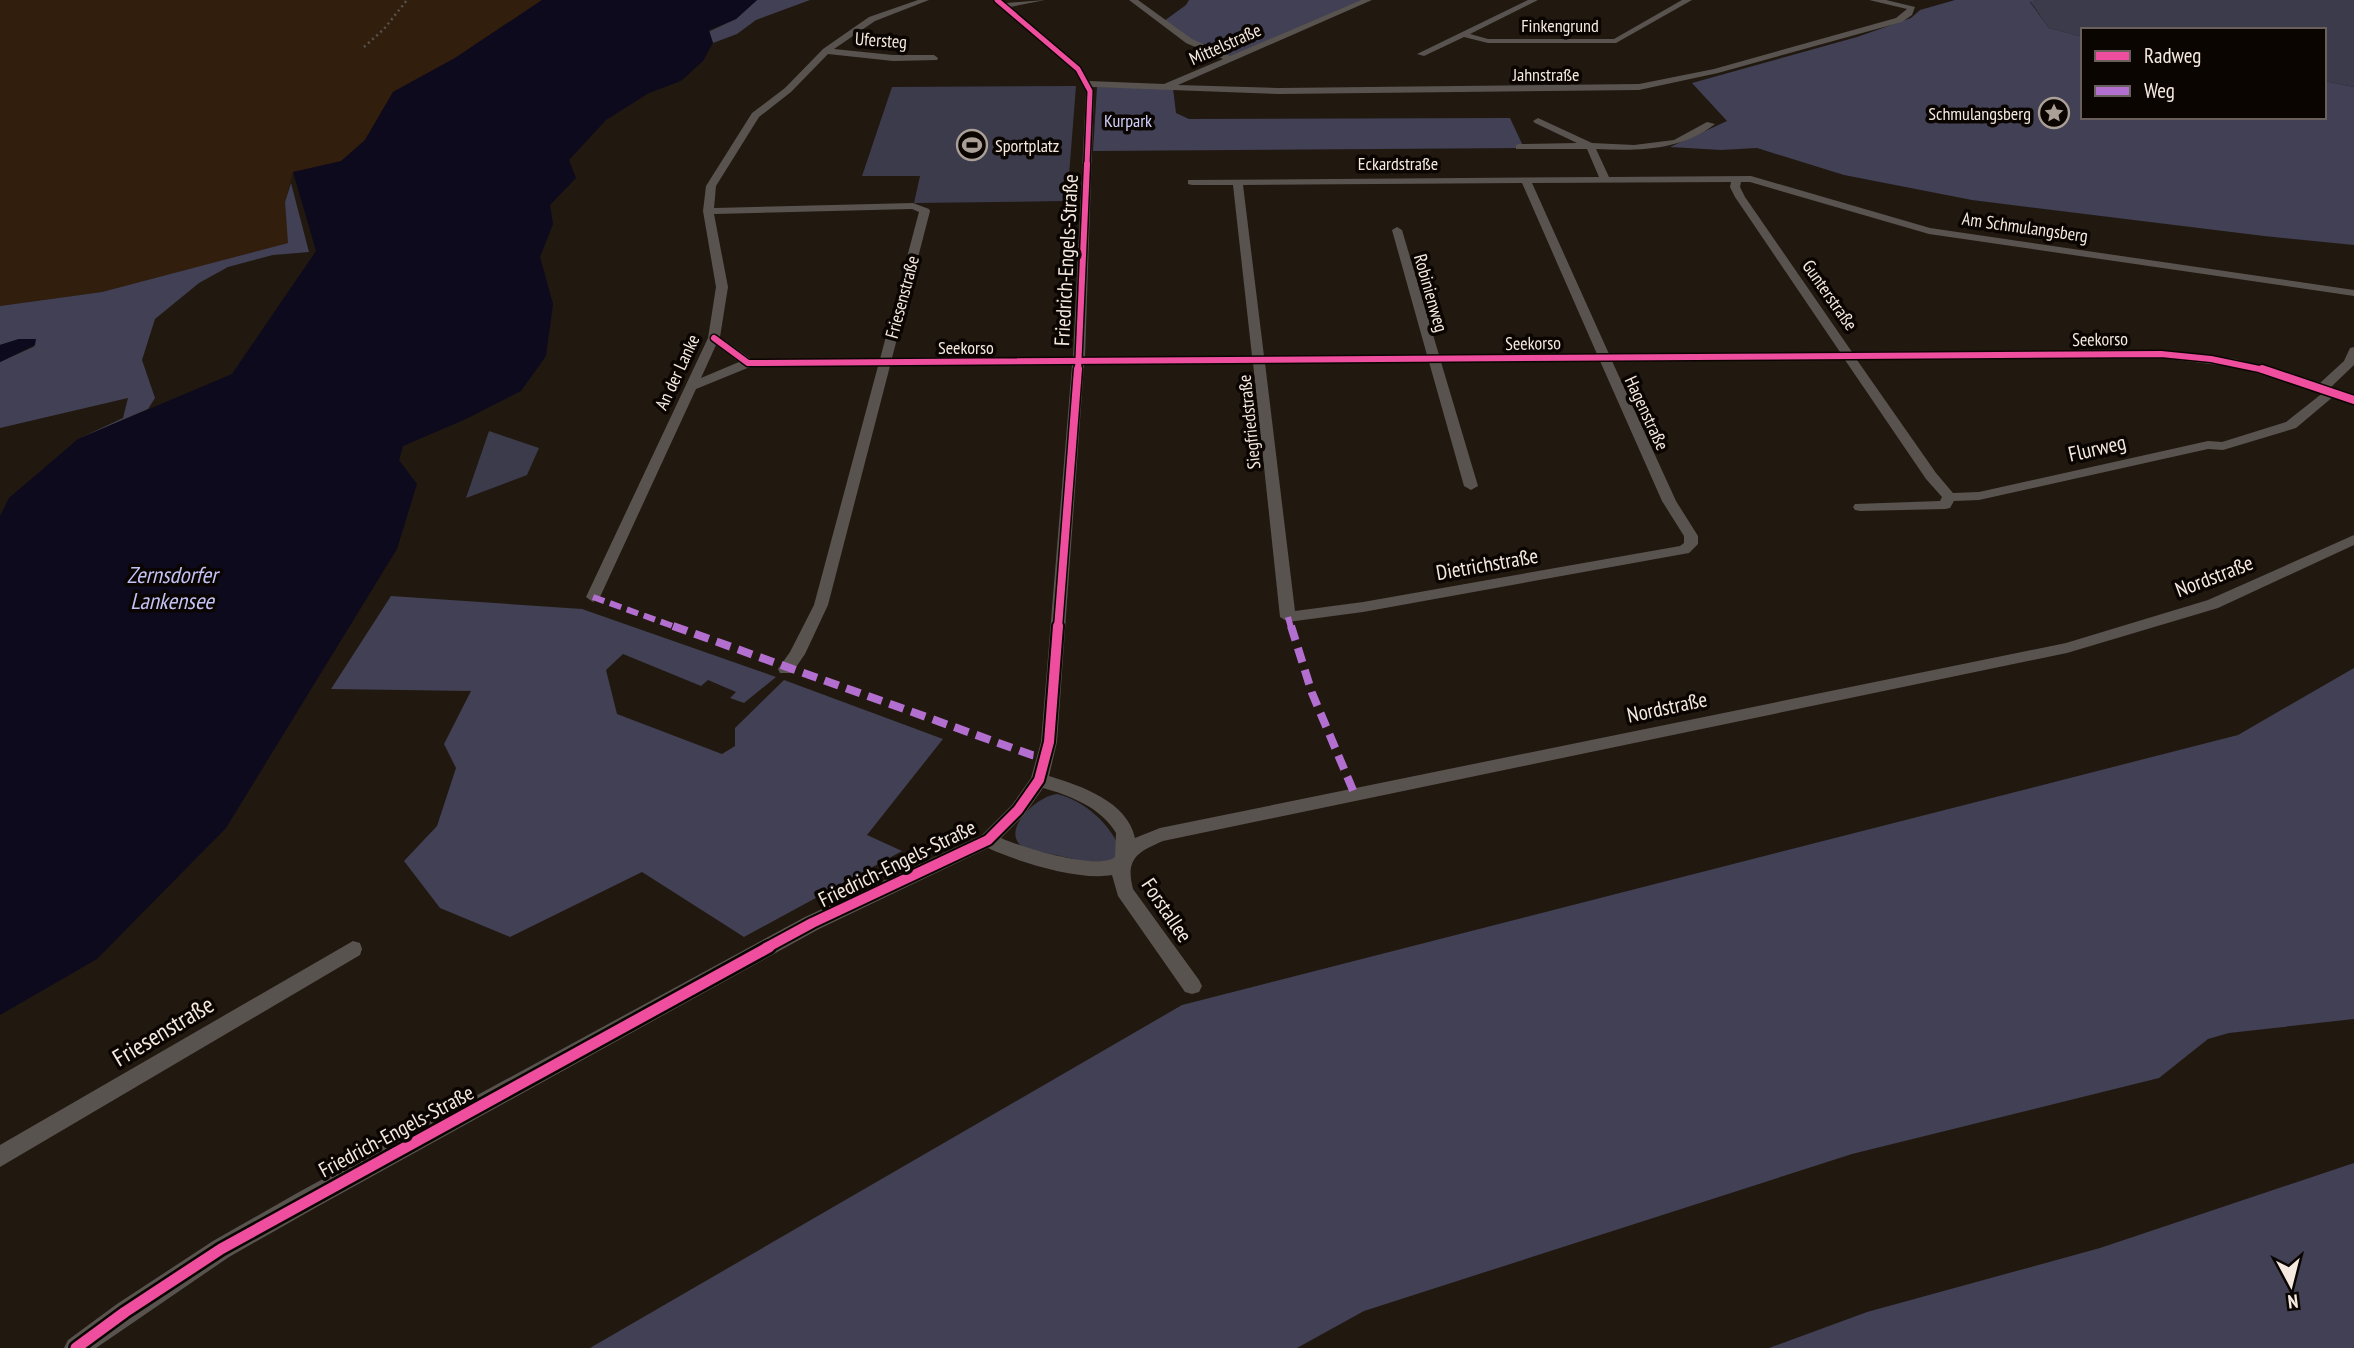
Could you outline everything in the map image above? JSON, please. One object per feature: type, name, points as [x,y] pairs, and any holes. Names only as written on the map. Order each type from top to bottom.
[{"type":"street","name":"An der Lanke","points":[[593,597],[714,338],[722,287],[708,211],[711,186],[755,115],[788,90],[826,51],[872,19],[925,0]]},
{"type":"street","points":[[1000,3],[1041,0]]},
{"type":"street","points":[[1133,0],[1189,41],[1229,59]]},
{"type":"street","name":"Mittelstraße","points":[[1089,84],[1165,87],[1368,0]]},
{"type":"street","points":[[1421,54],[1534,0]]},
{"type":"street","name":"Finkengrund","points":[[1463,34],[1488,41],[1616,41],[1688,0]]},
{"type":"street","name":"Jahnstraße","points":[[1165,87],[1279,91],[1639,88],[1715,71],[1899,20],[1906,17],[1911,7],[1873,0]]},
{"type":"street","points":[[1000,3],[1078,69],[1089,84]]},
{"type":"street","name":"Ufersteg","points":[[826,51],[893,58],[934,58]]},
{"type":"street","name":"Friedrich-Engels-Straße","points":[[76,1348],[125,1312],[221,1249],[307,1199],[813,923],[988,840],[1018,810],[1039,780],[1049,742],[1087,237],[1089,84]]},
{"type":"street","points":[[1538,121],[1590,146],[1605,180]]},
{"type":"street","points":[[1519,147],[1664,146],[1710,124]]},
{"type":"street","name":"Eckardstraße","points":[[1192,182],[1525,179],[1695,181]]},
{"type":"street","name":"Hagenstraße","points":[[1525,179],[1669,501],[1691,536],[1691,544]]},
{"type":"street","name":"Gunterstraße","points":[[1737,180],[1735,187],[1740,197],[1852,357],[1930,476],[1950,497]]},
{"type":"street","name":"Am Schmulangsberg","points":[[1695,181],[1762,181],[1929,231],[2354,293]]},
{"type":"street","name":"Siegfriedstraße","points":[[1238,182],[1288,617]]},
{"type":"street","name":"Friesenstraße","points":[[708,211],[913,206],[925,211],[821,605],[797,654],[786,669]]},
{"type":"street","name":"Robinienweg","points":[[1396,230],[1471,486]]},
{"type":"street","points":[[714,338],[748,363]]},
{"type":"street","name":"Flurweg","points":[[1860,507],[1945,505],[1950,497],[1979,496],[2208,445],[2222,446],[2291,425],[2328,389],[2350,362],[2354,351]]},
{"type":"street","name":"Seekorso","points":[[689,388],[748,363],[2161,354],[2199,356],[2277,372],[2354,400]]},
{"type":"street","name":"Nordstraße","points":[[988,840],[1005,849],[1087,868],[1114,868],[1126,859],[1133,847],[1160,835],[2067,648],[2213,604],[2354,540]]},
{"type":"street","name":"Dietrichstraße","points":[[1288,617],[1363,607],[1658,555],[1684,550],[1691,544]]},
{"type":"street","name":"Forstallee","points":[[1039,780],[1061,785],[1102,806],[1125,831],[1126,859],[1121,876],[1124,891],[1192,986]]},
{"type":"street","name":"Friesenstraße","points":[[0,1157],[353,949]]},
{"type":"shaded area","points":[[0,0],[542,0],[455,58],[393,92],[365,140],[341,162],[293,172],[285,202],[289,243],[102,292],[0,306]]},
{"type":"shaded area","points":[[2354,0],[2354,87],[2326,81],[2326,28],[2081,28],[2081,36],[2049,28],[2030,1]]},
{"type":"shaded area","name":"Sportplatz","points":[[1076,86],[1067,201],[914,203],[920,176],[862,176],[892,87]]},
{"type":"shaded area","points":[[489,431],[539,448],[527,475],[466,498]]},
{"type":"shaded area","points":[[1057,794],[1087,808],[1104,823],[1121,852],[1113,861],[1087,862],[1024,848],[1017,841],[1015,833],[1023,815],[1040,801]]},
{"type":"green space","points":[[757,0],[810,0],[756,20],[737,34],[713,43],[708,32],[736,19]]},
{"type":"green space","points":[[1189,0],[1362,0],[1229,57],[1191,40],[1164,21]]},
{"type":"green space","points":[[1955,0],[2037,0],[2030,2],[2049,28],[2081,36],[2081,119],[2326,119],[2326,81],[2354,87],[2354,245],[1972,200],[1844,175],[1757,148],[1721,150],[1670,147],[1727,121],[1692,83],[1857,37],[1911,18],[1920,10]]},
{"type":"green space","name":"Kurpark","points":[[1097,87],[1173,88],[1176,113],[1189,119],[1510,118],[1524,148],[1093,151]]},
{"type":"green space","points":[[291,183],[309,252],[273,255],[228,267],[199,283],[155,319],[142,360],[155,398],[148,409],[78,439],[123,418],[128,398],[0,428],[0,362],[35,346],[19,339],[0,345],[0,306],[102,292],[288,243],[285,202]]},
{"type":"green space","points":[[391,596],[582,609],[776,677],[744,703],[730,698],[736,692],[708,680],[701,686],[623,654],[606,670],[617,714],[722,754],[735,746],[735,728],[784,680],[943,739],[867,835],[902,851],[744,937],[642,872],[510,937],[440,908],[404,861],[437,826],[456,768],[444,744],[471,691],[331,689]]},
{"type":"green space","points":[[2354,668],[2354,1019],[2229,1033],[2208,1039],[2159,1078],[1852,1154],[1364,1311],[1297,1348],[590,1348],[1182,1005],[2238,735]]},
{"type":"green space","points":[[2354,1163],[2354,1348],[1769,1348],[1867,1312],[2100,1248]]},
{"type":"water","name":"Zernsdorfer Lankensee","points":[[542,0],[757,0],[736,19],[709,30],[713,43],[703,61],[681,81],[649,93],[606,120],[569,160],[576,178],[550,205],[553,224],[540,257],[553,304],[546,356],[521,391],[466,419],[403,446],[399,460],[417,484],[397,549],[226,828],[97,959],[0,1015],[0,516],[9,498],[78,439],[232,374],[316,251],[293,172],[341,161],[365,140],[393,92],[455,58]]},
{"type":"water","points":[[19,339],[36,339],[35,345],[0,362],[0,345]]},
{"type":"railway","points":[[364,47],[384,29],[407,0]]},
{"type":"marked path","points":[[593,597],[1032,755],[1046,757]]},
{"type":"marked path","points":[[1288,617],[1312,693],[1355,795]]},
{"type":"cycle path","points":[[76,1348],[125,1312],[221,1249],[307,1200],[812,923],[988,840],[1018,810],[1039,780],[1049,742],[1082,318],[1090,91],[1078,69],[997,0]]},
{"type":"cycle path","points":[[714,338],[748,363],[2161,354],[2211,359],[2259,368],[2354,400]]},
{"type":"place","name":"Schmulangsberg","points":[[2054,113]]},
{"type":"place","name":"Sportplatz","points":[[972,145]]}]
